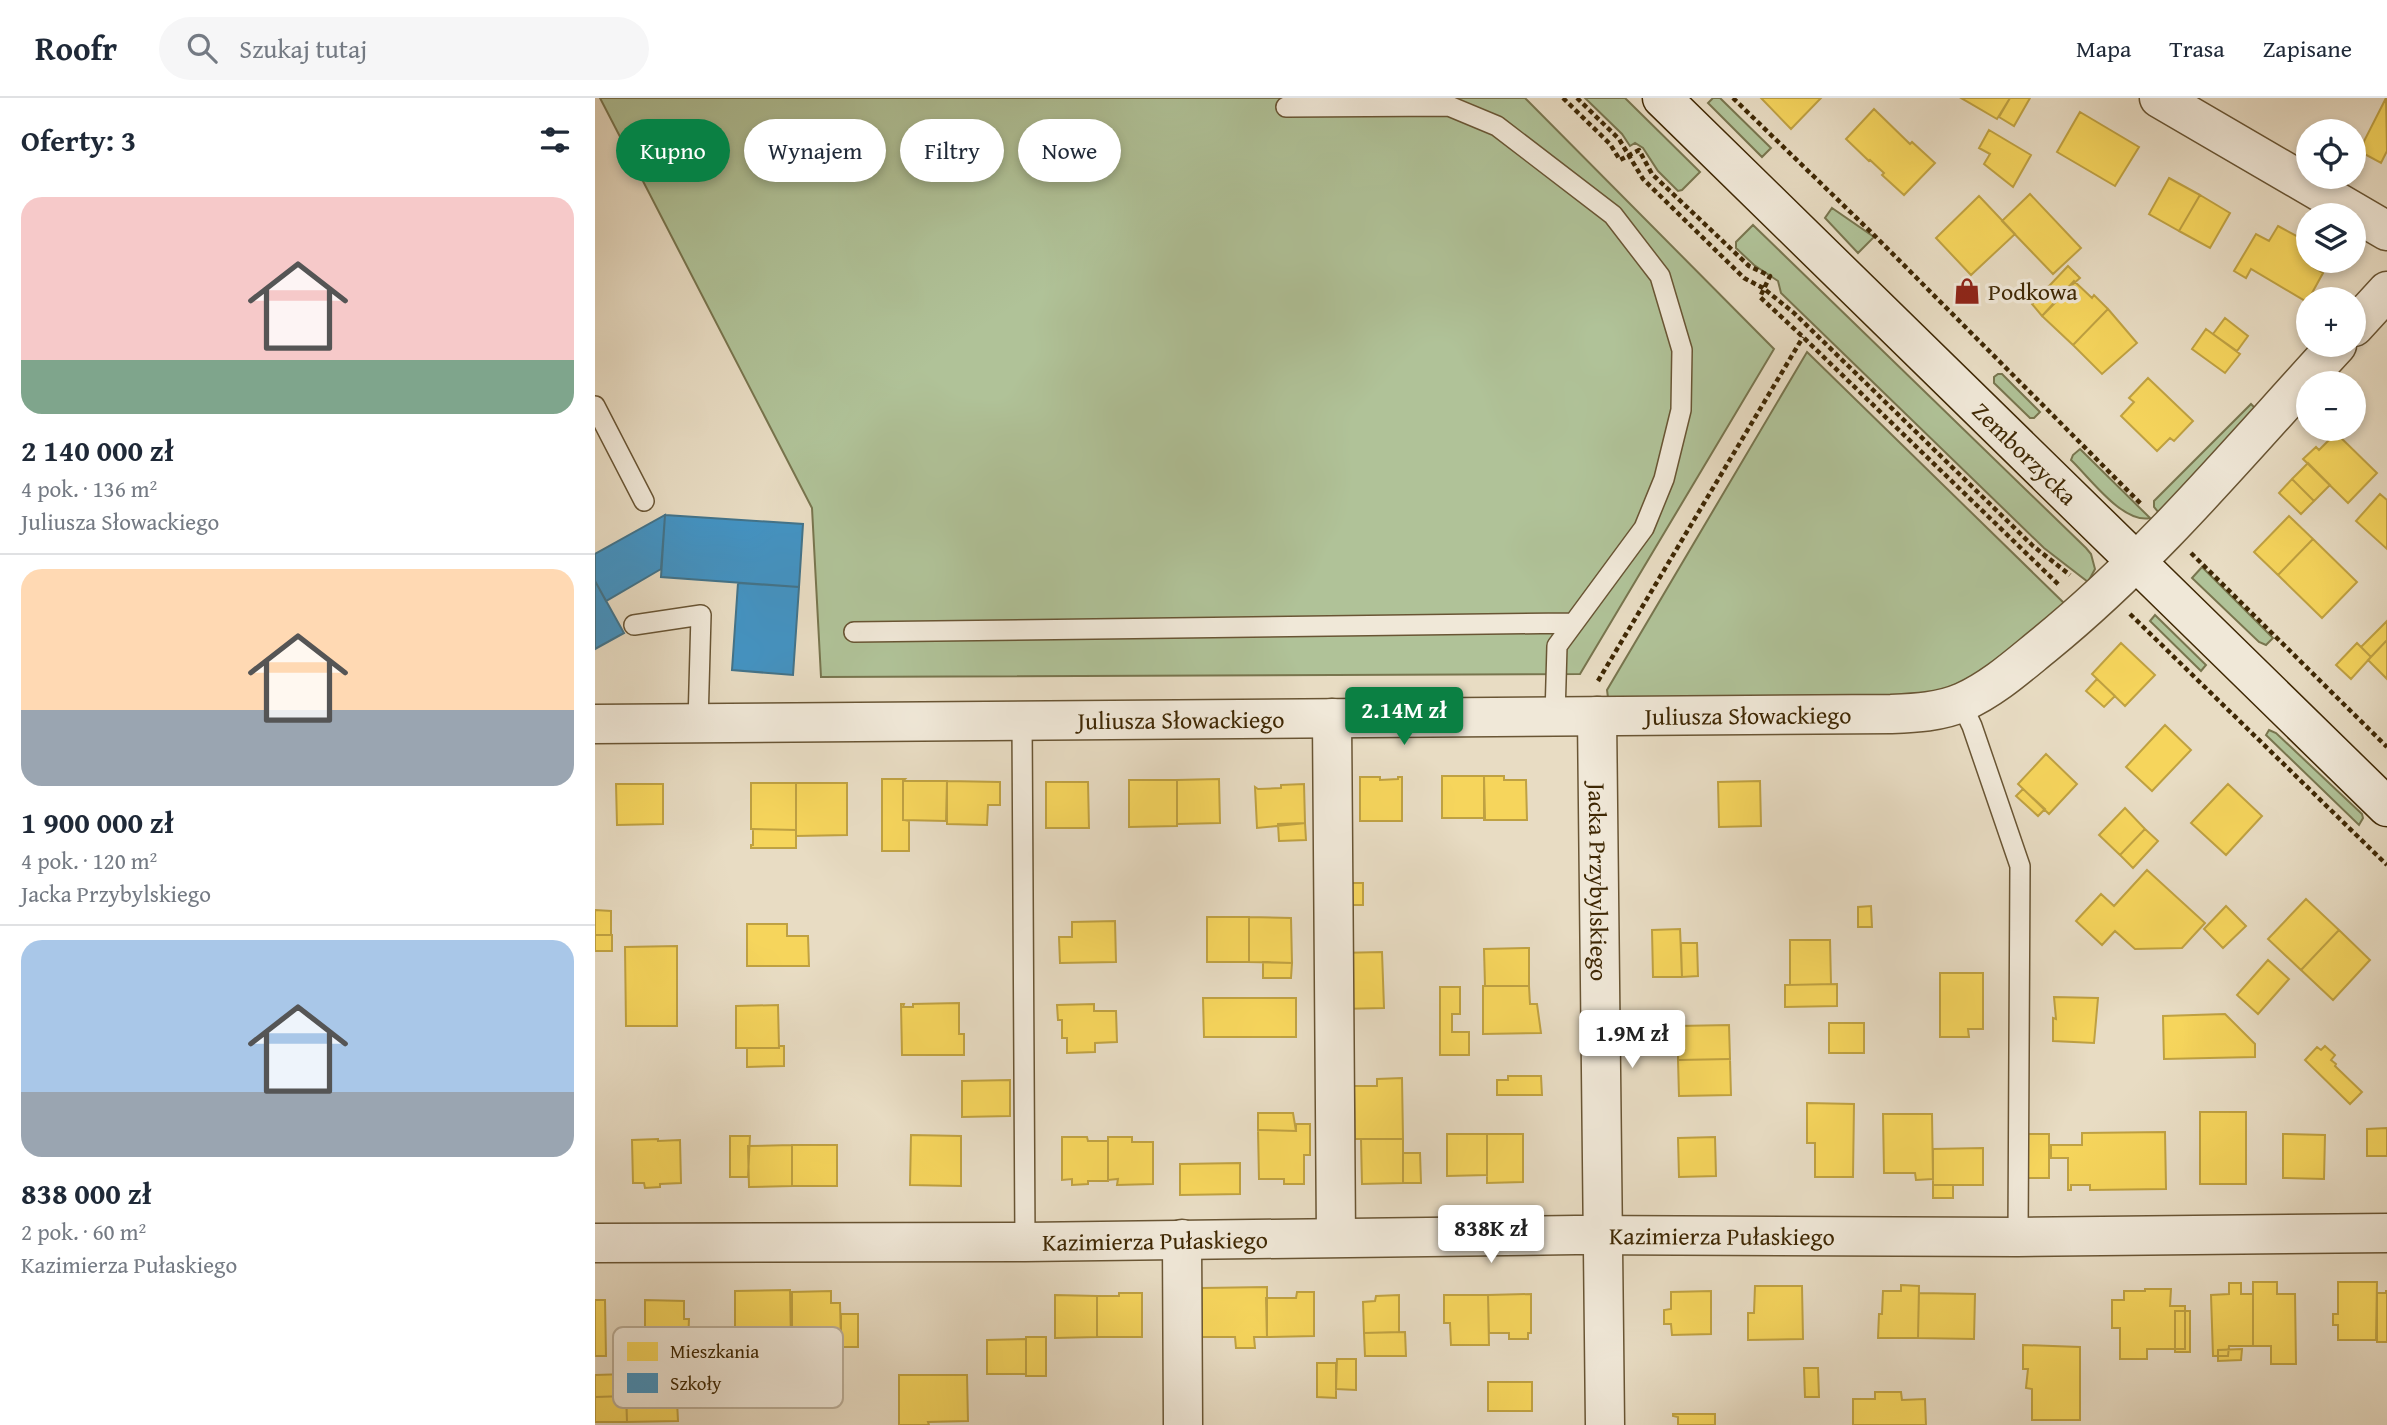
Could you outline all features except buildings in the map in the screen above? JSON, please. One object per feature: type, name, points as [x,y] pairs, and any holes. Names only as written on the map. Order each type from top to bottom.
[{"type":"street","name":"Zemborzycka","points":[[1662,98],[2387,807]]},
{"type":"street","points":[[2159,98],[2387,231]]},
{"type":"street","points":[[2366,314],[2387,291]]},
{"type":"street","name":"Juliusza Słowackiego","points":[[595,724],[1891,715],[1931,712],[1961,703],[1989,689],[2098,601],[2326,357]]},
{"type":"street","name":"Jacka Przybylskiego","points":[[1597,716],[1605,1425]]},
{"type":"street","points":[[1332,718],[1336,1237]]},
{"type":"street","name":"Kazimierza Pułaskiego","points":[[595,1243],[1024,1242],[1604,1235],[2018,1237],[2387,1233]]},
{"type":"street","points":[[1182,1239],[1182,1425]]},
{"type":"lane","points":[[1286,107],[1448,106],[1497,126],[1613,215],[1660,276],[1682,349],[1681,410],[1664,480],[1644,528],[1557,646],[1555,716]]},
{"type":"lane","points":[[595,406],[644,501]]},
{"type":"lane","points":[[633,625],[701,615],[698,723]]},
{"type":"lane","points":[[854,632],[1574,624]]},
{"type":"lane","points":[[1961,703],[1972,726],[2020,866],[2018,1237]]},
{"type":"lane","points":[[1022,720],[1024,1242]]},
{"type":"path","points":[[1563,98],[1610,144],[1620,160],[1639,150],[1652,174],[1749,266],[1770,276],[1760,297],[2387,865]]},
{"type":"path","points":[[1577,98],[1619,139],[1643,179],[1744,278],[1763,288],[1794,313],[2033,545],[2098,601]]},
{"type":"path","points":[[1733,98],[2387,747]]},
{"type":"green space","points":[[600,98],[1525,98],[1774,349],[1580,674],[821,677],[812,508],[643,182],[730,182],[730,119],[616,119],[616,129]]},
{"type":"green space","points":[[1585,98],[1625,98],[1700,172],[1678,191],[1658,171],[1643,148],[1635,143],[1630,146],[1622,134]]},
{"type":"green space","points":[[1713,98],[1720,98],[1771,148],[1762,157],[1708,103]]},
{"type":"green space","points":[[1832,208],[1874,237],[1858,253],[1825,218]]},
{"type":"green space","points":[[1753,225],[2086,548],[2091,554],[2095,569],[2088,582],[2044,548],[1781,293],[1778,281],[1754,265],[1736,248],[1736,242]]},
{"type":"green space","points":[[1807,352],[2067,606],[1975,676],[1924,698],[1609,705],[1607,690]]},
{"type":"green space","points":[[2002,374],[2040,412],[2034,418],[2030,418],[1994,383],[1994,377]]},
{"type":"green space","points":[[2251,404],[2259,412],[2159,513],[2154,507],[2154,501]]},
{"type":"green space","points":[[2080,449],[2150,518],[2129,514],[2107,498],[2071,460]]},
{"type":"green space","points":[[2202,567],[2273,638],[2266,645],[2259,642],[2192,578]]},
{"type":"green space","points":[[2155,615],[2206,665],[2201,671],[2150,621]]},
{"type":"green space","points":[[2269,730],[2276,733],[2362,814],[2359,825],[2266,735]]},
{"type":"place","name":"Podkowa","points":[[1967,291]]}]
